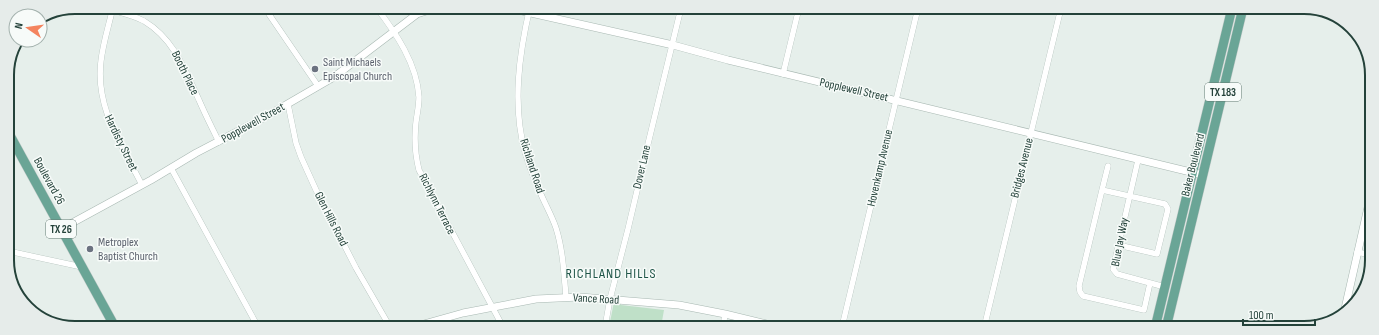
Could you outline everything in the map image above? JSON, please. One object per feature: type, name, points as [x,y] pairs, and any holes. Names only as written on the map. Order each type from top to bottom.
[{"type":"main road","name":"Baker Boulevard","points":[[1158,321],[1231,14]]},
{"type":"main road","name":"Baker Boulevard","points":[[1168,321],[1242,14]]},
{"type":"main road","name":"Boulevard 26","points":[[14,141],[112,321]]},
{"type":"street","name":"Hardisty Street","points":[[112,14],[101,60],[101,90],[107,116],[142,185]]},
{"type":"street","name":"Booth Place","points":[[126,14],[142,20],[163,36],[173,47],[182,62],[205,115],[219,142]]},
{"type":"street","points":[[269,14],[318,86]]},
{"type":"street","name":"Richlynn Terrace","points":[[381,14],[404,49],[412,68],[418,89],[418,106],[414,142],[419,170],[500,321]]},
{"type":"street","name":"Popplewell Street","points":[[61,229],[318,86],[350,65],[417,14]]},
{"type":"street","name":"Richland Road","points":[[528,14],[521,46],[519,71],[520,122],[525,152],[539,190],[557,231],[562,256],[566,297]]},
{"type":"street","name":"Popplewell Street","points":[[545,14],[783,74],[1203,175]]},
{"type":"street","name":"Dover Lane","points":[[606,321],[610,299],[680,14]]},
{"type":"street","points":[[783,74],[798,14]]},
{"type":"street","name":"Hovenkamp Avenue","points":[[843,321],[917,14]]},
{"type":"street","name":"Bridges Avenue","points":[[986,321],[1060,14]]},
{"type":"street","name":"Glen Hills Road","points":[[288,104],[296,143],[301,157],[316,190],[356,268],[387,321]]},
{"type":"street","name":"Blue Jay Way","points":[[1138,160],[1113,269],[1117,274],[1165,287]]},
{"type":"street","points":[[1108,166],[1079,286],[1080,292],[1083,296],[1144,310],[1150,283]]},
{"type":"street","points":[[171,168],[255,321]]},
{"type":"street","points":[[1102,190],[1165,204],[1168,209],[1157,254],[1118,246]]},
{"type":"street","points":[[1346,304],[1365,221]]},
{"type":"street","points":[[14,252],[82,267]]},
{"type":"street","points":[[1358,252],[1365,254]]},
{"type":"street","name":"Vance Road","points":[[432,321],[492,307],[536,299],[566,297],[679,305],[754,321]]},
{"type":"street","points":[[724,321],[725,314]]},
{"type":"green space","points":[[614,302],[619,302],[621,305],[664,310],[662,321],[610,321]]},
{"type":"place","name":"Saint Michaels Episcopal Church","points":[[315,69]]},
{"type":"place","name":"Metroplex Baptist Church","points":[[90,249]]},
{"type":"district","name":"RICHLAND HILLS","points":[[611,273]]}]
